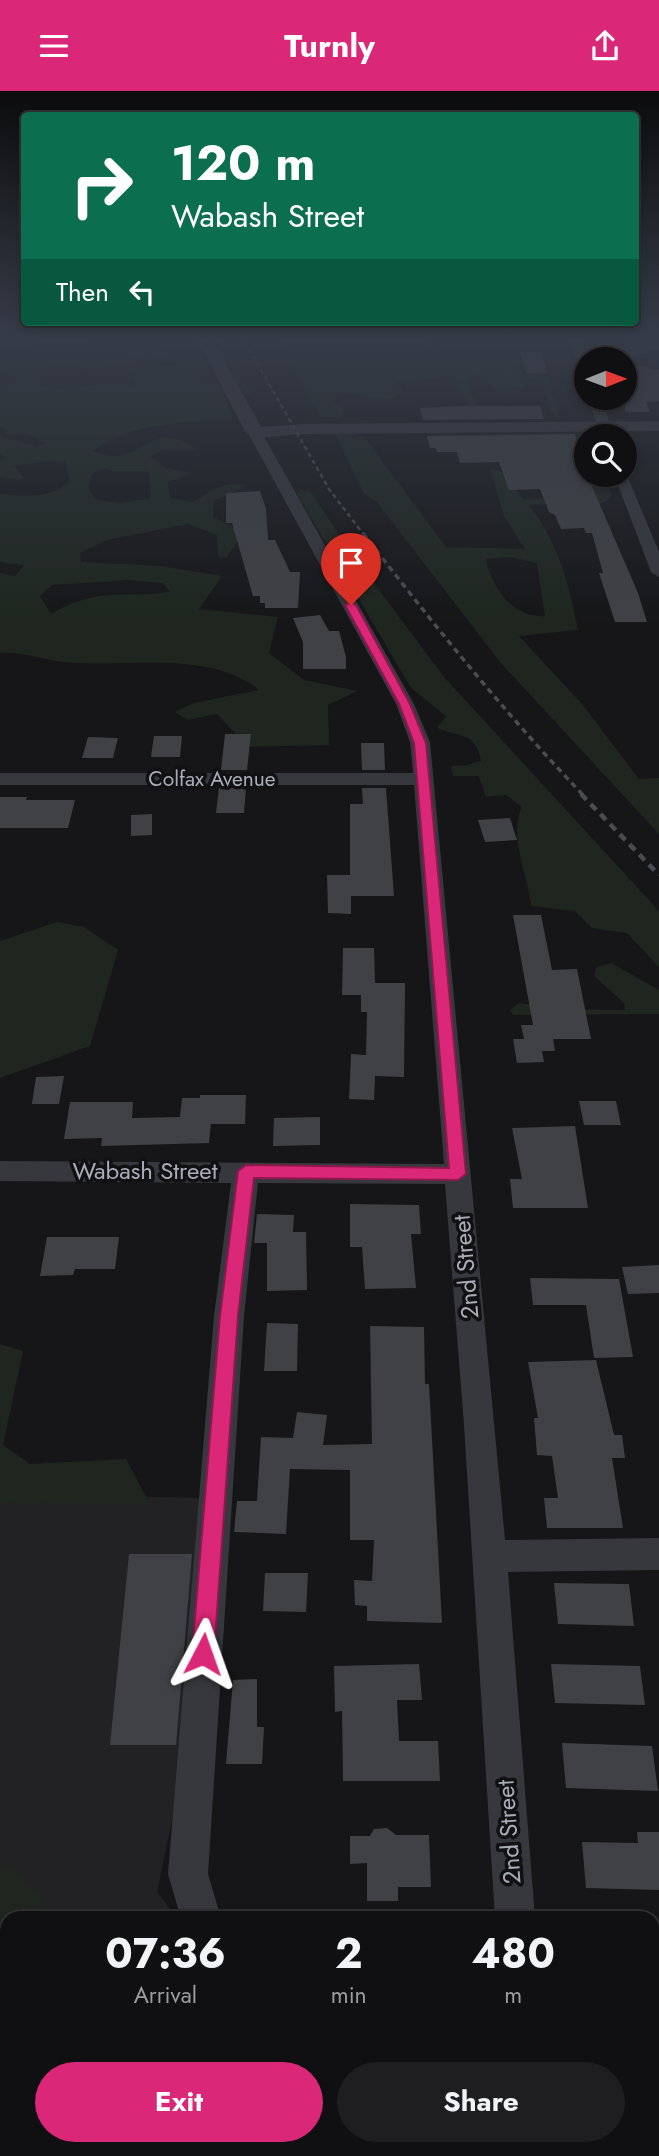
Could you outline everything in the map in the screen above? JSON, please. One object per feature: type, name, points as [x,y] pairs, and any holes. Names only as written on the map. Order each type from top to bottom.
[{"type":"street","points":[[255,433],[275,431]]},
{"type":"street","name":"2nd Street","points":[[255,433],[405,704],[420,743],[480,1425],[514,1911]]},
{"type":"street","points":[[626,487],[659,572]]},
{"type":"street","name":"Colfax Avenue","points":[[0,779],[425,779]]},
{"type":"street","name":"Wabash Street","points":[[0,1171],[458,1174]]},
{"type":"street","points":[[199,1911],[188,1874],[229,1316],[246,1171]]},
{"type":"street","points":[[488,1556],[659,1554]]},
{"type":"shaded area","points":[[5,431],[134,431],[109,441],[93,451],[109,456],[134,451],[156,440],[181,440],[197,450],[161,450],[150,456],[166,468],[193,473],[168,482],[170,498],[194,502],[219,487],[233,484],[247,486],[214,501],[213,517],[244,533],[226,558],[218,557],[217,535],[188,524],[107,540],[80,553],[81,562],[160,566],[222,576],[199,609],[278,617],[269,653],[304,680],[357,691],[328,705],[329,745],[248,747],[217,714],[188,720],[175,712],[194,703],[259,690],[239,677],[216,669],[166,663],[64,662],[16,653],[0,653],[0,573],[15,576],[24,565],[0,562],[0,494],[45,494],[69,482],[66,462],[47,461],[14,466],[25,479],[0,477],[0,460],[5,458],[0,454],[0,436],[37,447],[44,443],[27,433],[6,435]],"holes":[[[107,469],[149,472],[151,498],[121,503],[97,500],[88,488],[91,476]],[[129,580],[163,583],[170,592],[97,597],[68,605],[51,614],[40,596],[52,585]]]},
{"type":"shaded area","points":[[335,433],[351,433],[365,438],[446,547],[525,549],[504,516],[490,468],[501,471],[523,499],[585,497],[591,487],[608,487],[612,496],[603,503],[529,505],[548,534],[561,564],[578,630],[519,636],[583,705],[639,779],[659,778],[659,834],[500,662],[376,501],[364,494]],"holes":[[[509,557],[537,563],[545,616],[533,616],[523,612],[505,599],[493,580],[486,559]]]},
{"type":"shaded area","points":[[300,490],[310,491],[350,551],[444,677],[659,911],[659,967],[627,933],[592,928],[575,911],[531,906],[518,843],[518,819],[522,807],[506,795],[486,797],[479,776],[453,776],[451,766],[481,761],[475,744],[465,737],[437,728],[446,716],[411,688],[297,494]]},
{"type":"shaded area","points":[[57,922],[84,927],[118,950],[90,1046],[0,1078],[0,941]]},
{"type":"shaded area","points":[[611,963],[659,990],[659,1014],[513,1015],[510,1010],[519,1003],[535,1005],[541,1009],[625,1010],[624,1003],[594,976],[597,967]]},
{"type":"shaded area","points":[[0,1344],[23,1351],[3,1445],[30,1464],[126,1459],[150,1504],[0,1503]]},
{"type":"shaded area","points":[[0,1493],[203,1498],[185,1759],[157,1892],[172,1911],[0,1911]]},
{"type":"shaded area","points":[[0,1865],[10,1867],[42,1899],[40,1911],[0,1911]]},
{"type":"building","points":[[574,434],[574,487],[592,487],[638,593],[647,622],[615,622],[599,573],[603,573],[592,533],[586,533],[584,528],[561,529],[555,515],[549,512],[540,489],[509,490],[499,462],[460,463],[457,452],[437,452],[436,448],[430,448],[427,436]]},
{"type":"building","points":[[260,491],[266,509],[268,540],[275,540],[290,572],[300,572],[298,608],[265,608],[265,603],[260,603],[260,596],[253,596],[232,523],[226,523],[226,493]]},
{"type":"building","points":[[320,615],[329,631],[339,631],[346,657],[346,669],[303,669],[303,642],[293,618]]},
{"type":"building","points":[[225,734],[251,734],[247,770],[221,770]]},
{"type":"building","points":[[154,736],[182,736],[180,757],[151,757]]},
{"type":"building","points":[[88,737],[118,738],[113,758],[82,758]]},
{"type":"building","points":[[361,743],[384,743],[385,770],[362,770]]},
{"type":"building","points":[[219,788],[246,788],[244,813],[216,813]]},
{"type":"building","points":[[362,788],[386,788],[394,896],[351,896],[351,914],[328,913],[327,875],[350,875],[350,804],[363,804]]},
{"type":"building","points":[[0,797],[75,800],[68,828],[0,828]]},
{"type":"building","points":[[152,814],[152,835],[131,836],[131,815]]},
{"type":"building","points":[[510,818],[517,840],[485,842],[478,820]]},
{"type":"building","points":[[513,915],[541,915],[552,970],[577,969],[591,1039],[553,1039],[555,1051],[542,1051],[544,1062],[517,1063],[513,1039],[524,1039],[521,1025],[533,1025]]},
{"type":"building","points":[[343,948],[374,948],[375,983],[405,983],[404,1077],[375,1076],[374,1100],[349,1099],[351,1054],[366,1055],[367,1012],[361,1012],[361,995],[342,995]]},
{"type":"building","points":[[64,1076],[59,1104],[32,1104],[36,1077]]},
{"type":"building","points":[[200,1095],[246,1095],[245,1124],[211,1124],[209,1143],[101,1146],[102,1138],[64,1139],[70,1102],[133,1102],[132,1118],[180,1117],[182,1098],[200,1098]]},
{"type":"building","points":[[579,1101],[616,1101],[621,1125],[584,1125]]},
{"type":"building","points":[[320,1117],[320,1145],[273,1146],[274,1118]]},
{"type":"building","points":[[575,1126],[588,1208],[513,1208],[510,1179],[522,1179],[512,1128]]},
{"type":"building","points":[[350,1204],[419,1205],[421,1234],[411,1234],[416,1288],[365,1289],[362,1247],[350,1247]]},
{"type":"building","points":[[257,1214],[294,1215],[293,1232],[306,1232],[307,1290],[267,1291],[267,1243],[254,1243]]},
{"type":"building","points":[[47,1237],[119,1237],[115,1269],[75,1269],[73,1275],[40,1276]]},
{"type":"building","points":[[659,1265],[659,1293],[628,1294],[622,1267]]},
{"type":"building","points":[[530,1278],[619,1279],[633,1357],[594,1358],[586,1305],[533,1305]]},
{"type":"building","points":[[267,1323],[298,1324],[297,1371],[264,1371]]},
{"type":"building","points":[[370,1326],[424,1327],[425,1384],[429,1384],[442,1623],[367,1621],[367,1606],[355,1605],[354,1580],[372,1581],[374,1540],[350,1540],[350,1470],[290,1469],[286,1534],[234,1532],[237,1501],[257,1501],[261,1437],[293,1438],[297,1412],[327,1415],[323,1445],[372,1444]]},
{"type":"building","points":[[596,1360],[614,1435],[622,1435],[625,1458],[612,1458],[623,1528],[547,1528],[544,1498],[558,1498],[552,1456],[537,1455],[534,1418],[538,1418],[528,1362]]},
{"type":"building","points":[[129,1554],[192,1554],[176,1745],[110,1745]]},
{"type":"building","points":[[265,1573],[308,1573],[306,1612],[263,1611]]},
{"type":"building","points":[[554,1583],[629,1584],[634,1626],[558,1624]]},
{"type":"building","points":[[419,1664],[422,1700],[397,1700],[399,1741],[438,1741],[440,1781],[343,1781],[342,1711],[335,1712],[334,1666]]},
{"type":"building","points":[[551,1664],[640,1666],[645,1705],[555,1703]]},
{"type":"building","points":[[257,1679],[257,1727],[264,1727],[262,1764],[226,1764],[233,1680]]},
{"type":"building","points":[[562,1743],[652,1746],[658,1791],[566,1788]]},
{"type":"building","points":[[387,1828],[396,1835],[429,1835],[431,1887],[398,1887],[398,1901],[367,1901],[367,1863],[350,1864],[350,1836],[370,1836],[374,1829]]},
{"type":"building","points":[[637,1832],[659,1832],[659,1890],[586,1888],[582,1842],[638,1843]]},
{"type":"railway","points":[[296,431],[329,489],[364,535]]},
{"type":"railway","points":[[363,533],[470,667],[583,795]]},
{"type":"railway","points":[[581,794],[659,875]]},
{"type":"route","points":[[203,1654],[229,1316],[246,1171],[458,1174],[420,743],[405,704],[351,605]]}]
